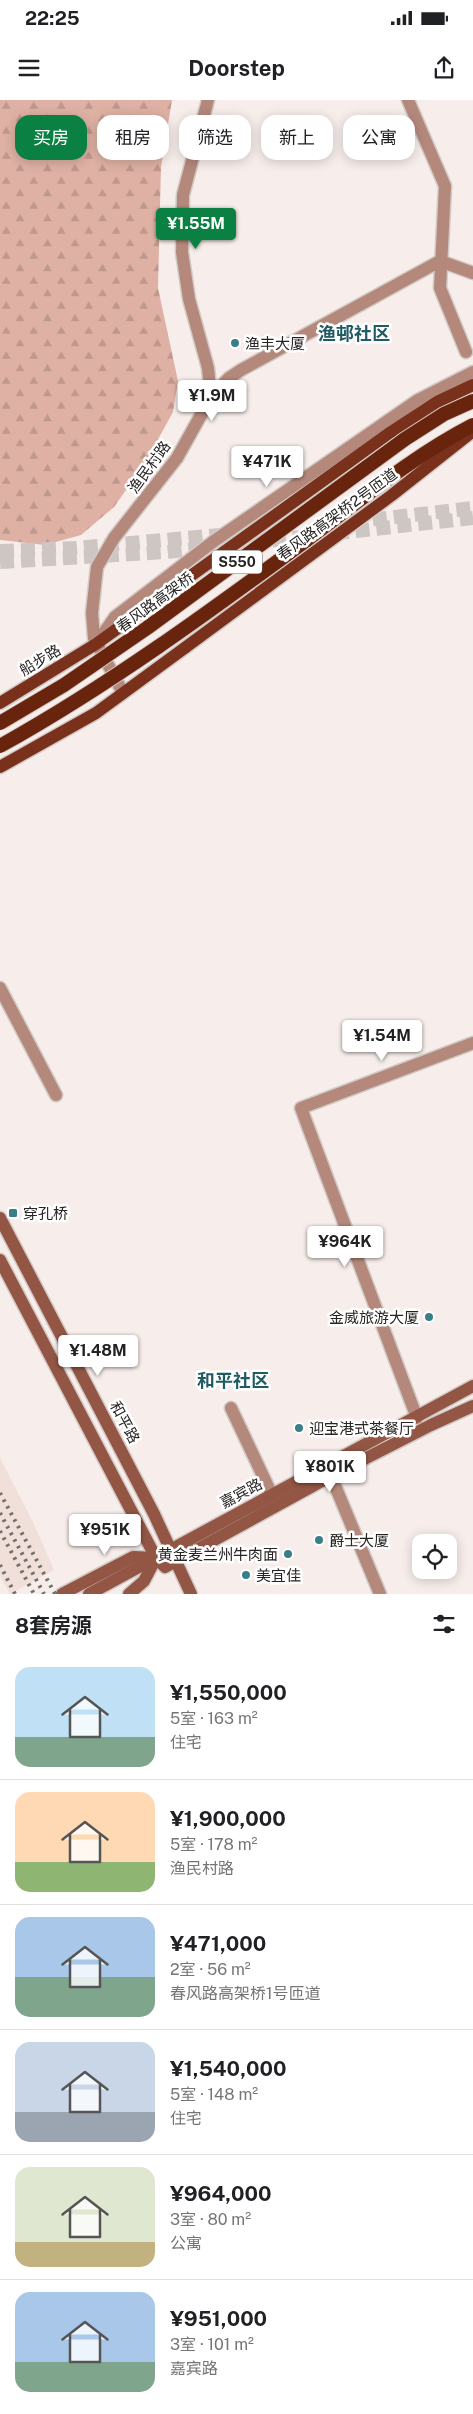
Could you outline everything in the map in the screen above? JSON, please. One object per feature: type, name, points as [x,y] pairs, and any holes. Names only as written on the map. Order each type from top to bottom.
[{"type":"highway","name":"春风路高架桥","points":[[0,723],[64,685],[147,628],[405,439],[444,414],[473,401]]},
{"type":"highway","name":"S550","points":[[0,746],[75,702],[134,664],[307,539],[400,468],[473,425]]},
{"type":"main road","name":"船步路","points":[[0,703],[96,644],[388,434],[437,402],[473,385]]},
{"type":"main road","name":"春风路高架桥2号匝道","points":[[123,693],[392,495],[473,431]]},
{"type":"main road","points":[[0,767],[96,713],[123,693]]},
{"type":"main road","points":[[0,773],[38,747]]},
{"type":"main road","name":"和平路","points":[[0,1218],[171,1549],[191,1594]]},
{"type":"main road","points":[[0,1260],[156,1558],[166,1567],[176,1563]]},
{"type":"main road","name":"嘉宾路","points":[[89,1594],[473,1386]]},
{"type":"main road","name":"嘉宾路","points":[[176,1563],[331,1476],[431,1425],[473,1406]]},
{"type":"main road","points":[[62,1594],[133,1557],[156,1558]]},
{"type":"main road","points":[[129,1594],[144,1581],[156,1558]]},
{"type":"street","points":[[208,100],[183,194],[182,252],[188,299],[208,368],[211,397]]},
{"type":"street","points":[[408,100],[445,186],[440,288],[466,352]]},
{"type":"street","points":[[440,261],[473,273]]},
{"type":"street","name":"渔民村路","points":[[123,693],[96,644],[92,613],[95,575],[102,557],[177,458],[211,397],[224,382],[241,370],[440,261]]},
{"type":"street","points":[[96,644],[115,617],[214,541],[418,400],[473,372]]},
{"type":"street","points":[[0,988],[56,1095]]},
{"type":"street","points":[[417,1418],[301,1108],[473,1043]]},
{"type":"street","points":[[231,1408],[272,1495]]},
{"type":"street","points":[[331,1476],[380,1594]]},
{"type":"shaded area","points":[[0,1458],[33,1522],[54,1570],[10,1594],[0,1576]]},
{"type":"green space","points":[[0,100],[172,100],[169,118],[169,115],[97,115],[97,160],[162,160],[158,288],[178,381],[173,412],[145,463],[114,507],[81,535],[45,545],[0,540]]},
{"type":"tunnel","points":[[352,522],[473,508]]},
{"type":"tunnel","points":[[0,562],[167,552],[473,518]]},
{"type":"tunnel","points":[[0,551],[75,548],[286,529]]},
{"type":"railway","points":[[0,1493],[55,1594]]},
{"type":"railway","points":[[0,1513],[44,1594]]},
{"type":"railway","points":[[0,1531],[34,1594]]},
{"type":"railway","points":[[0,1565],[15,1594]]},
{"type":"place","name":"渔丰大厦","points":[[235,343]]},
{"type":"place","name":"穿孔桥","points":[[13,1213]]},
{"type":"place","name":"金威旅游大厦","points":[[429,1317]]},
{"type":"place","name":"迎宝港式茶餐厅","points":[[299,1428]]},
{"type":"place","name":"爵士大厦","points":[[319,1540]]},
{"type":"place","name":"黄金麦兰州牛肉面","points":[[288,1554]]},
{"type":"place","name":"美宜佳","points":[[246,1575]]},
{"type":"district","name":"渔邨社区","points":[[354,333]]},
{"type":"district","name":"和平社区","points":[[233,1380]]}]
